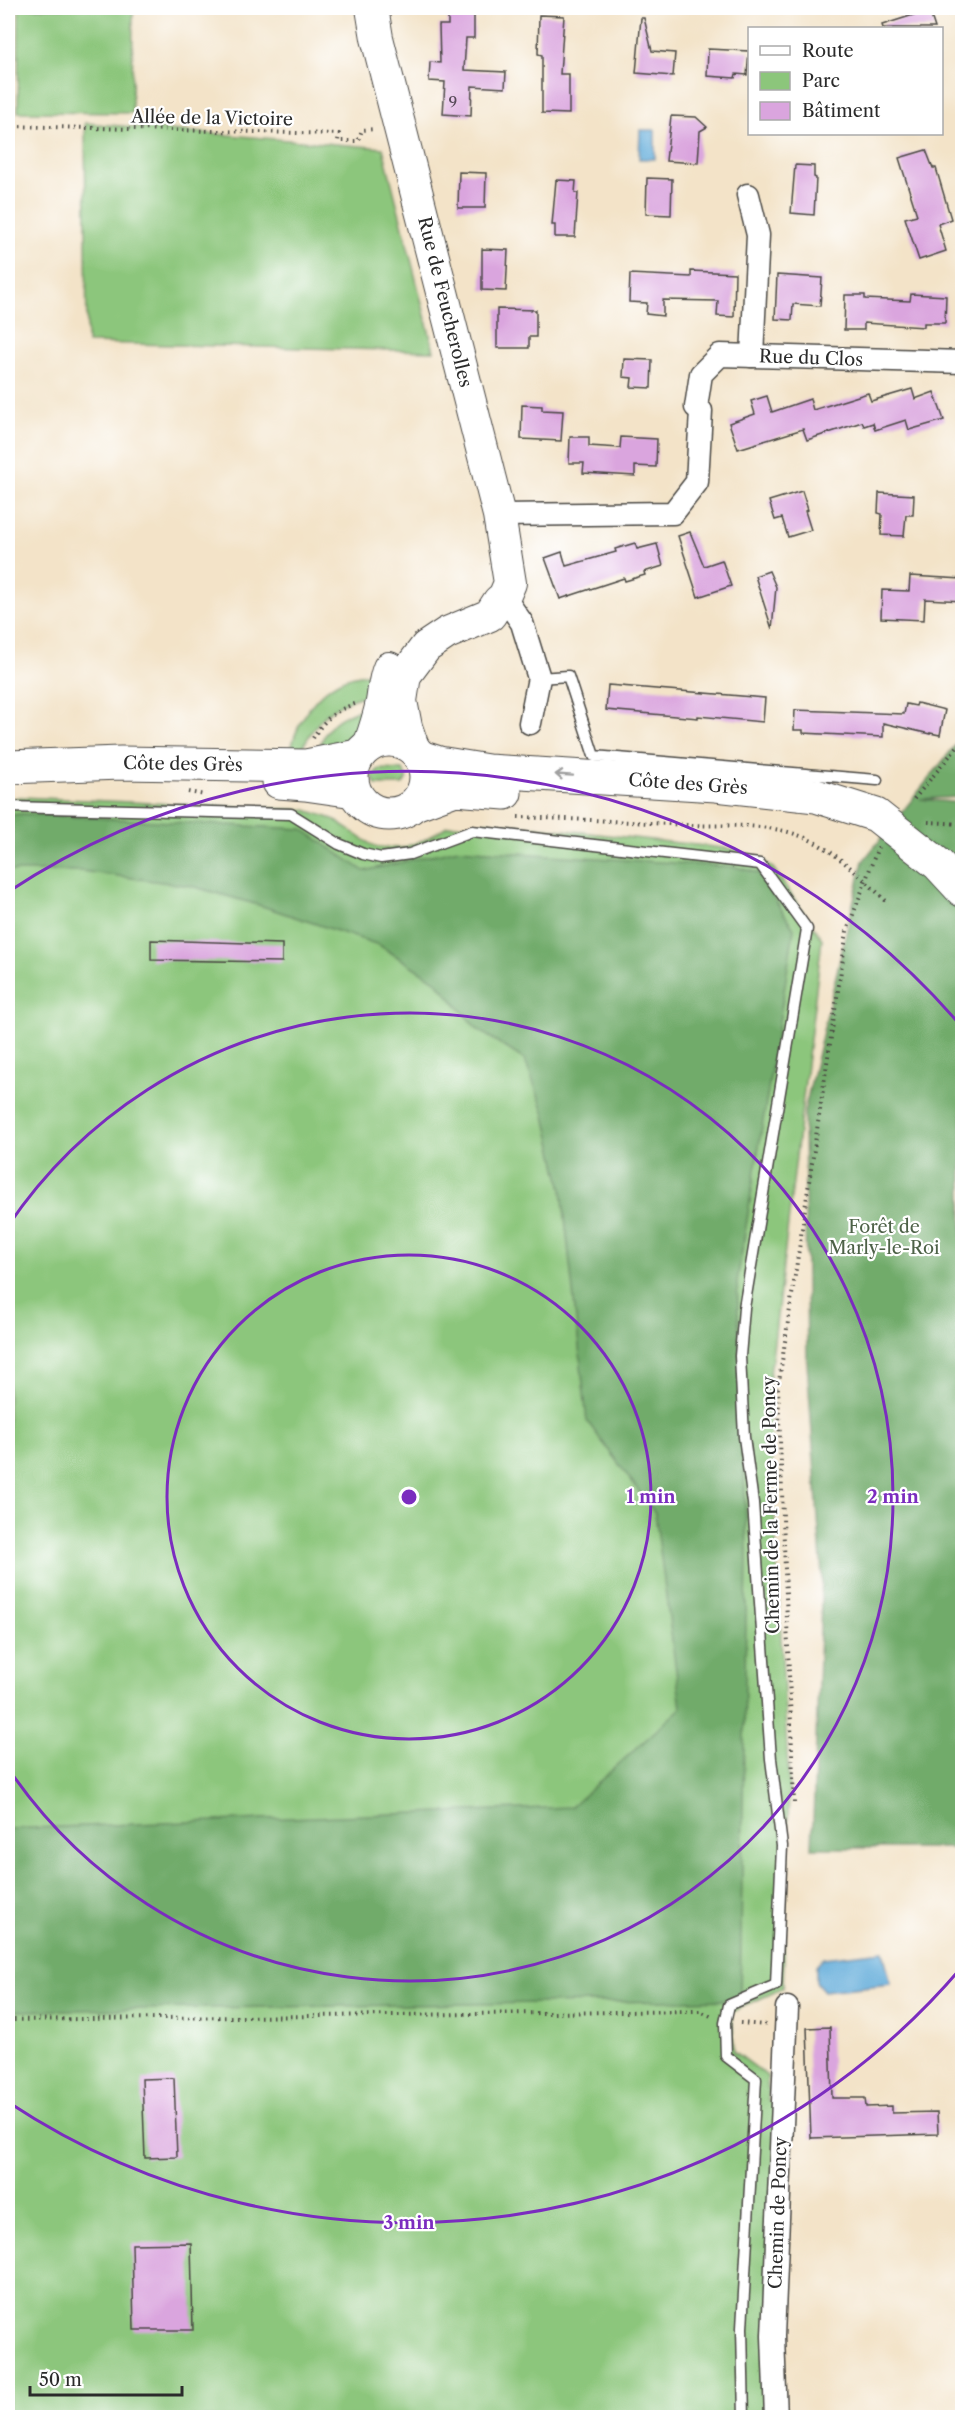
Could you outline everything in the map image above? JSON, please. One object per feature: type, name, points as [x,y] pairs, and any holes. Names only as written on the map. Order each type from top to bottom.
[{"type":"main road","points":[[389,740],[401,742],[417,754],[425,768],[426,781],[417,803],[407,811],[382,814],[371,810],[361,802],[354,791],[352,779],[353,767],[364,751],[377,742],[389,740]]},
{"type":"main road","name":"Côte des Grès","points":[[8,767],[121,763],[306,766],[364,751]]},
{"type":"main road","name":"Côte des Grès","points":[[417,754],[440,763],[488,771],[716,785],[816,796],[876,815],[938,864],[963,890]]},
{"type":"main road","name":"Côte des Grès","points":[[8,767],[305,784],[354,791]]},
{"type":"main road","name":"Côte des Grès","points":[[417,803],[454,789],[688,804],[785,805],[829,811],[883,833],[938,864]]},
{"type":"street","name":"Rue de Feucherolles","points":[[372,8],[377,38],[499,514],[510,583],[502,599]]},
{"type":"street","points":[[748,195],[758,236],[752,356]]},
{"type":"street","name":"Rue du Clos","points":[[499,514],[674,513],[697,482],[701,411],[696,407],[701,374],[720,355],[963,362]]},
{"type":"street","points":[[502,599],[522,623],[539,678],[530,723]]},
{"type":"street","points":[[364,751],[382,701],[383,682],[394,655],[411,634],[436,619],[502,599]]},
{"type":"street","points":[[417,754],[406,727],[401,701],[405,675],[426,647],[447,633],[490,615],[502,599]]},
{"type":"street","name":"Chemin de Poncy","points":[[776,2418],[773,2336],[786,2017]]},
{"type":"lane","points":[[539,678],[568,676],[594,756],[877,780]]},
{"type":"lane","points":[[8,807],[291,814],[339,844],[363,854],[381,858],[410,855],[472,831],[760,864],[807,929],[744,1308],[740,1356],[744,1437],[753,1503],[771,1759],[782,1846],[776,1985],[729,2005],[725,2023],[726,2056],[756,2079],[742,2328],[744,2418]]},
{"type":"path","name":"Allée de la Victoire","points":[[8,126],[339,134],[338,141],[358,141],[362,130],[400,128]]},
{"type":"path","points":[[308,747],[321,724],[333,713],[365,702]]},
{"type":"path","points":[[914,799],[963,741]]},
{"type":"path","points":[[178,790],[207,795]]},
{"type":"path","points":[[510,816],[696,825],[755,825],[788,832],[814,842],[865,881],[888,903]]},
{"type":"path","name":"Chemin de la Ferme de Poncy","points":[[794,1812],[778,1388],[847,931],[883,833]]},
{"type":"path","points":[[8,2020],[700,2011],[725,2023],[786,2017]]},
{"type":"green space","points":[[19,8],[133,8],[132,113],[18,112]]},
{"type":"green space","points":[[85,123],[383,148],[434,351],[87,343]]},
{"type":"green space","points":[[369,673],[372,694],[348,701],[327,713],[302,747],[290,759],[300,724],[322,693],[342,680]]},
{"type":"green space","points":[[375,707],[359,742],[319,751],[326,733],[338,720],[355,711]]},
{"type":"green space","name":"Forêt de Marly-le-Roi","points":[[962,737],[962,797],[920,799],[962,803],[962,1848],[812,1848],[822,1575],[807,1362],[804,1112],[863,861]]},
{"type":"green space","points":[[379,769],[403,770],[407,779],[402,785],[376,785],[372,776]]},
{"type":"green space","points":[[19,797],[306,810],[333,819],[375,847],[402,848],[424,840],[447,826],[491,822],[732,849],[760,858],[773,868],[822,939],[768,1392],[789,1788],[783,1988],[732,2012],[734,2051],[767,2076],[768,2100],[775,2105],[769,2417],[8,2418],[8,800]]},
{"type":"green space","points":[[8,815],[302,829],[364,871],[458,849],[736,867],[758,873],[794,929],[737,1282],[747,1550],[740,2000],[8,2011],[8,1829],[571,1807],[681,1708],[655,1513],[587,1421],[562,1190],[544,1111],[525,1060],[477,1029],[437,982],[379,945],[262,906],[191,886],[81,871],[8,871]]},
{"type":"water","points":[[640,130],[655,130],[655,159],[639,159]]},
{"type":"water","points":[[883,1951],[891,1984],[824,1991],[816,1982],[816,1965],[823,1958]]},
{"type":"building","points":[[448,8],[474,8],[474,38],[466,38],[464,70],[506,72],[505,88],[472,86],[471,116],[443,114],[445,82],[429,81],[430,62],[440,63],[439,25],[448,25]]},
{"type":"building","points":[[929,10],[935,27],[883,27],[882,25]]},
{"type":"building","points":[[539,15],[564,16],[560,74],[569,74],[569,114],[542,113],[542,55],[538,54]]},
{"type":"building","points":[[641,18],[644,18],[652,51],[675,53],[673,76],[636,73]]},
{"type":"building","points":[[708,49],[748,51],[747,75],[736,74],[735,78],[707,76]]},
{"type":"building","points":[[671,116],[696,117],[707,127],[700,131],[698,163],[666,161]]},
{"type":"building","points":[[926,150],[933,168],[936,168],[951,219],[938,224],[946,251],[919,260],[905,218],[917,215],[899,158]]},
{"type":"building","points":[[795,165],[814,166],[814,177],[816,178],[814,215],[791,213]]},
{"type":"building","points":[[459,172],[486,173],[485,208],[458,208]]},
{"type":"building","points":[[647,178],[672,179],[671,215],[646,214]]},
{"type":"building","points":[[556,180],[576,181],[575,193],[578,193],[575,237],[555,237],[555,225],[552,225]]},
{"type":"building","points":[[482,249],[508,250],[506,291],[482,290]]},
{"type":"building","points":[[691,271],[735,273],[734,317],[717,316],[718,301],[663,300],[663,316],[646,314],[647,303],[629,302],[630,274],[691,277]]},
{"type":"building","points":[[777,275],[822,278],[820,306],[793,304],[792,320],[775,319]]},
{"type":"building","points":[[911,294],[946,296],[945,323],[924,323],[924,327],[864,323],[864,330],[844,330],[845,295],[865,295],[865,299],[910,301]]},
{"type":"building","points":[[497,309],[536,310],[536,337],[529,337],[529,348],[497,348]]},
{"type":"building","points":[[624,359],[652,360],[651,388],[631,387],[632,378],[623,377]]},
{"type":"building","points":[[912,389],[915,399],[934,392],[944,420],[909,430],[906,420],[875,430],[873,423],[864,426],[862,422],[807,440],[803,429],[738,449],[729,423],[755,414],[751,401],[767,396],[772,412],[810,399],[813,410],[868,393],[871,401]]},
{"type":"building","points":[[522,405],[542,406],[542,410],[563,411],[561,441],[521,439]]},
{"type":"building","points":[[570,437],[589,437],[589,446],[620,448],[621,437],[657,439],[656,467],[635,466],[635,476],[583,473],[584,463],[569,463]]},
{"type":"building","points":[[802,491],[811,530],[788,537],[782,518],[775,520],[769,501]]},
{"type":"building","points":[[879,493],[914,495],[913,515],[906,515],[904,536],[881,535],[882,514],[878,513]]},
{"type":"building","points":[[690,532],[704,566],[722,560],[731,586],[698,597],[678,536]]},
{"type":"building","points":[[635,543],[637,549],[657,544],[663,566],[644,572],[645,575],[625,581],[624,578],[560,599],[545,558],[562,552],[566,566],[616,552],[615,549]]},
{"type":"building","points":[[769,571],[776,587],[772,629],[755,576]]},
{"type":"building","points":[[910,576],[963,579],[963,601],[925,599],[924,620],[881,618],[882,590],[909,591]]},
{"type":"building","points":[[608,685],[765,698],[763,722],[606,710]]},
{"type":"building","points":[[917,703],[945,710],[940,735],[883,723],[883,737],[803,733],[803,730],[794,730],[795,710],[904,714],[906,704],[916,706]]},
{"type":"building","points":[[151,940],[282,944],[282,962],[151,960]]},
{"type":"building","points":[[830,2027],[832,2098],[865,2098],[866,2107],[892,2106],[892,2113],[937,2112],[938,2134],[811,2138],[807,2028]]},
{"type":"building","points":[[174,2078],[177,2157],[145,2158],[142,2079]]},
{"type":"building","points":[[191,2243],[193,2330],[134,2330],[132,2244]]}]
